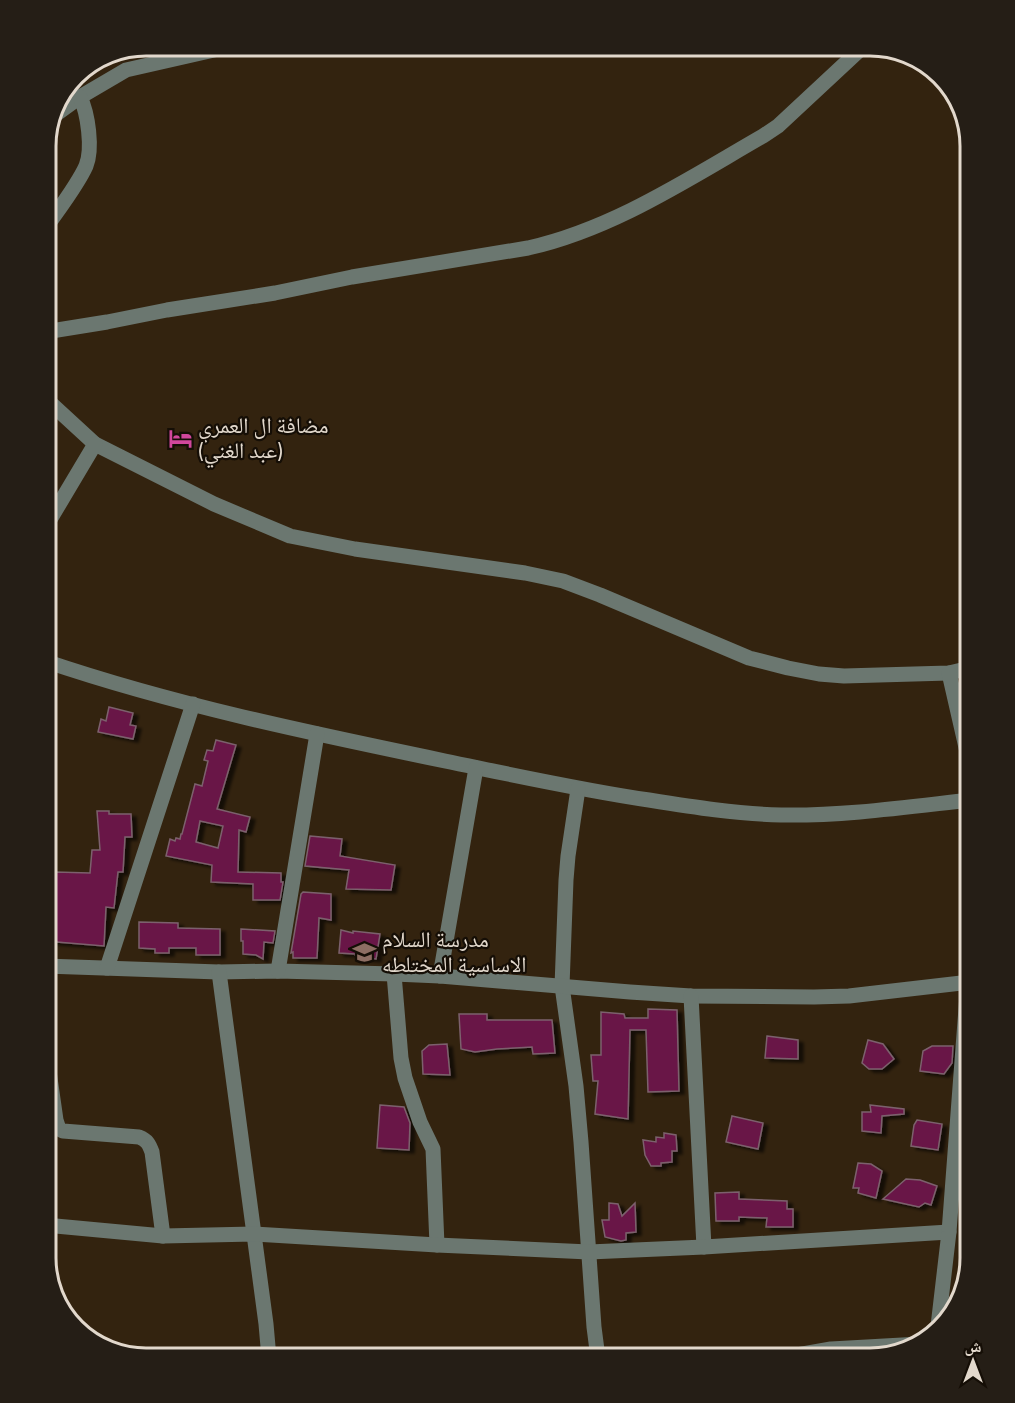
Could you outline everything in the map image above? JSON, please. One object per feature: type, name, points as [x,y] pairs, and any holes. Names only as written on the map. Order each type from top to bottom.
[{"type":"street","points":[[63,109],[126,70],[172,56]]},
{"type":"street","points":[[56,330],[528,248],[557,241],[632,210],[763,136],[785,120],[853,56]]},
{"type":"street","points":[[123,58],[126,70]]},
{"type":"street","points":[[56,212],[87,161],[88,125],[85,106],[80,97]]},
{"type":"street","points":[[56,412],[94,444],[214,504],[290,536],[356,549],[525,573],[563,581],[749,658],[788,668],[844,676],[950,673],[960,670]]},
{"type":"street","points":[[56,509],[94,444]]},
{"type":"street","points":[[56,664],[193,704],[317,734],[578,789],[708,810],[820,814],[960,801]]},
{"type":"street","points":[[950,673],[960,719]]},
{"type":"street","points":[[107,968],[193,704]]},
{"type":"street","points":[[278,970],[317,734]]},
{"type":"street","points":[[440,976],[476,768]]},
{"type":"street","points":[[578,789],[566,880],[562,986],[576,1086],[597,1348]]},
{"type":"street","points":[[56,966],[219,972],[278,970],[440,976],[691,996],[849,996],[960,983]]},
{"type":"street","points":[[219,972],[268,1347]]},
{"type":"street","points":[[394,974],[400,1048],[405,1078],[420,1122],[432,1145],[434,1156],[437,1245]]},
{"type":"street","points":[[691,996],[704,1248]]},
{"type":"street","points":[[940,1314],[950,1232],[960,1100]]},
{"type":"street","points":[[56,1120],[63,1131],[145,1139],[152,1152],[163,1236]]},
{"type":"street","points":[[56,1227],[163,1236],[254,1234],[589,1252],[704,1248],[950,1232]]},
{"type":"street","points":[[849,1348],[885,1346]]},
{"type":"building","points":[[109,707],[133,713],[130,725],[136,726],[133,739],[98,732],[101,719],[106,721]]},
{"type":"building","points":[[216,740],[236,745],[217,809],[250,817],[246,832],[239,830],[238,872],[281,873],[281,882],[283,882],[280,900],[253,900],[253,884],[211,882],[212,865],[166,856],[170,839],[175,841],[176,838],[180,839],[195,784],[202,786],[208,761],[204,760],[207,750],[213,751]],"holes":[[[200,821],[223,826],[218,848],[196,842]]]},
{"type":"building","points":[[97,811],[109,811],[109,814],[131,814],[132,837],[125,837],[123,872],[118,872],[114,908],[106,907],[104,946],[56,942],[56,872],[90,873],[92,850],[100,850]]},
{"type":"building","points":[[310,836],[342,839],[340,856],[395,865],[391,890],[346,889],[349,870],[305,866]]},
{"type":"building","points":[[303,892],[331,894],[331,920],[319,918],[317,958],[293,958],[293,952],[291,953]]},
{"type":"building","points":[[139,922],[178,923],[178,928],[220,929],[220,955],[196,955],[196,948],[169,948],[169,953],[155,953],[155,949],[139,948]]},
{"type":"building","points":[[241,929],[275,931],[273,943],[264,942],[263,959],[256,955],[243,954]]},
{"type":"building","points":[[341,930],[380,934],[376,959],[339,953]]},
{"type":"building","points":[[648,1009],[677,1010],[679,1091],[648,1092],[646,1030],[630,1030],[628,1119],[595,1114],[598,1081],[593,1081],[591,1055],[601,1055],[601,1012],[624,1014],[625,1018],[648,1018]]},
{"type":"building","points":[[459,1014],[487,1014],[487,1020],[552,1020],[555,1053],[533,1054],[532,1047],[475,1052],[461,1049]]},
{"type":"building","points":[[767,1036],[798,1040],[798,1059],[765,1058]]},
{"type":"building","points":[[868,1040],[883,1044],[894,1059],[882,1069],[869,1069],[862,1063]]},
{"type":"building","points":[[447,1044],[450,1075],[423,1074],[422,1051],[429,1045]]},
{"type":"building","points":[[932,1046],[953,1046],[952,1063],[944,1074],[920,1071],[923,1051]]},
{"type":"building","points":[[380,1105],[404,1107],[410,1123],[409,1150],[377,1148]]},
{"type":"building","points":[[870,1105],[904,1109],[904,1114],[882,1116],[881,1133],[862,1131],[862,1112],[871,1112]]},
{"type":"building","points":[[732,1116],[763,1123],[758,1149],[726,1142]]},
{"type":"building","points":[[917,1120],[942,1124],[938,1150],[911,1146]]},
{"type":"building","points":[[664,1133],[676,1135],[677,1151],[672,1151],[672,1162],[661,1163],[661,1166],[651,1166],[645,1155],[643,1140],[656,1142],[656,1137],[664,1138]]},
{"type":"building","points":[[858,1163],[871,1164],[882,1171],[876,1198],[858,1193],[859,1188],[853,1188]]},
{"type":"building","points":[[906,1179],[920,1180],[937,1186],[931,1205],[925,1203],[919,1207],[883,1199]]},
{"type":"building","points":[[739,1192],[739,1199],[787,1201],[787,1209],[793,1209],[793,1227],[766,1227],[767,1218],[739,1217],[739,1221],[716,1221],[715,1193]]},
{"type":"building","points":[[609,1203],[618,1204],[622,1216],[635,1203],[636,1232],[626,1233],[626,1240],[605,1237],[602,1220],[609,1220]]},
{"type":"place","name":"مضافة ال العمري (عبد الغني)","points":[[180,438]]},
{"type":"place","name":"مدرسة السلام الاساسية المختلطه","points":[[364,952]]}]
